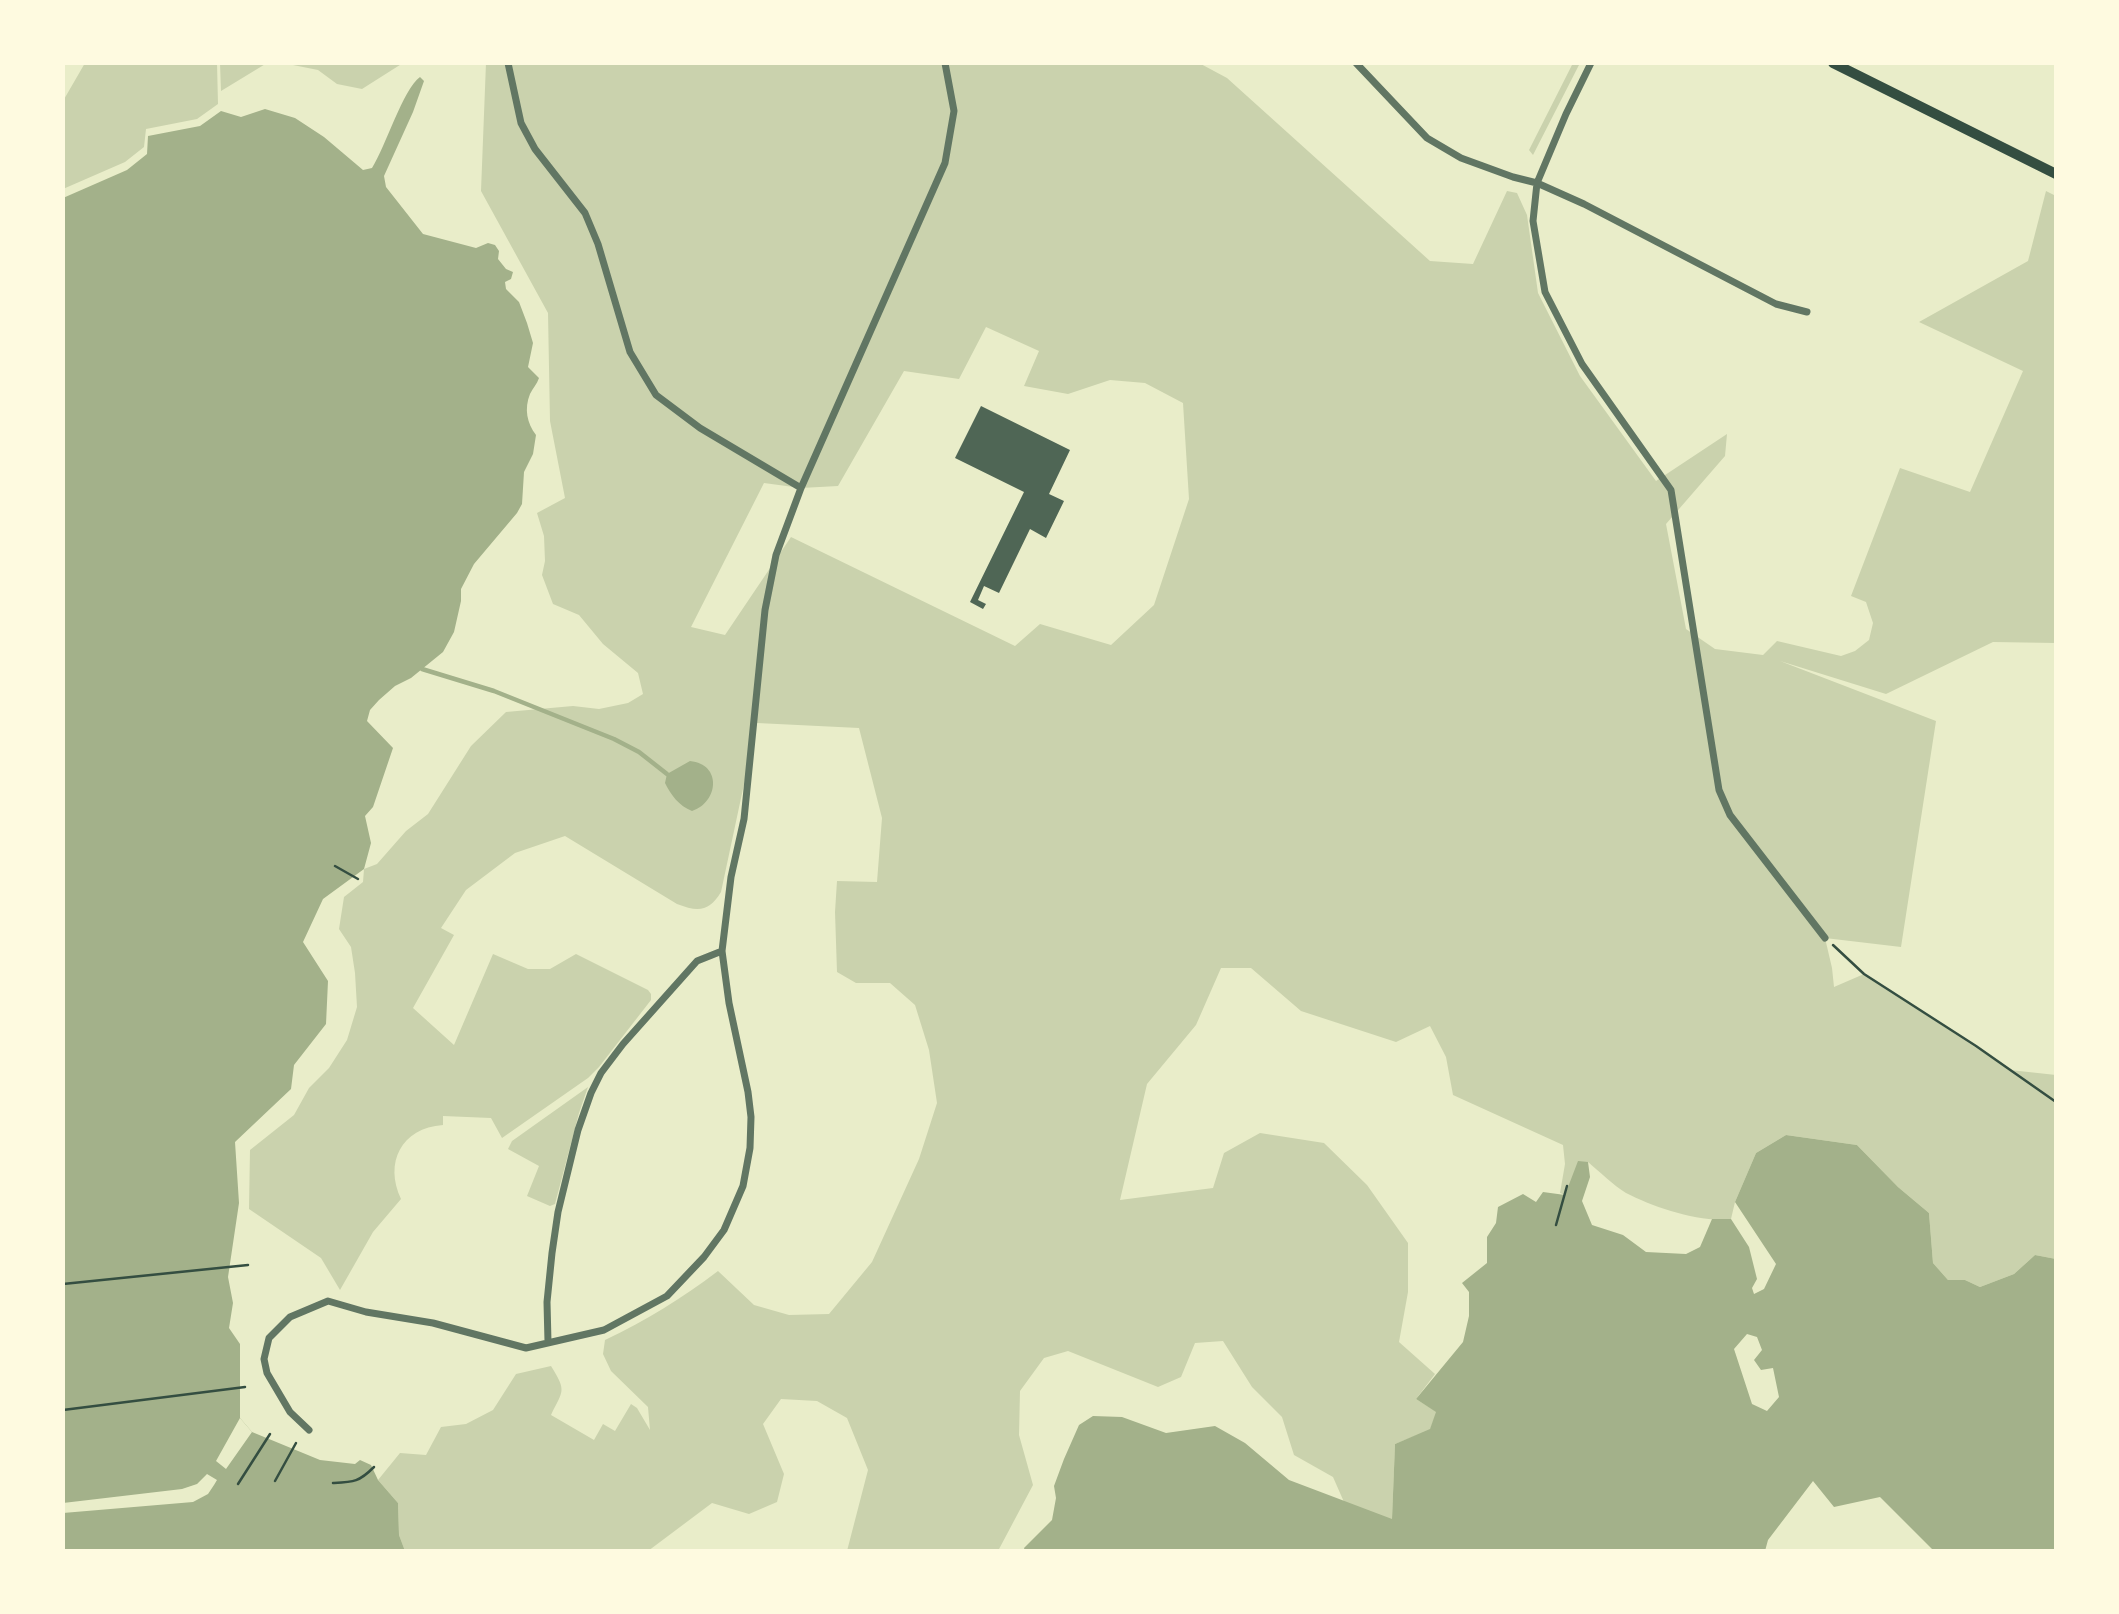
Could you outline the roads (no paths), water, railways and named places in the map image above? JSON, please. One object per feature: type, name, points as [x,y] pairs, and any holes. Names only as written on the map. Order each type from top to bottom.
[{"type":"main road","points":[[1833,63],[2056,174]]},
{"type":"street","points":[[508,63],[521,123],[535,149],[584,213],[598,243],[630,352],[656,396],[700,428],[801,488]]},
{"type":"street","points":[[309,1430],[290,1412],[267,1373],[264,1359],[269,1338],[290,1317],[328,1301],[366,1312],[433,1323],[526,1348],[604,1329],[667,1296],[704,1257],[724,1230],[743,1186],[750,1148],[751,1117],[748,1092],[729,1003],[722,951],[731,877],[744,819],[765,611],[776,555],[801,488],[945,163],[954,111],[945,63]]},
{"type":"street","points":[[1356,63],[1427,138],[1461,158],[1537,183],[1584,204],[1776,304],[1807,312]]},
{"type":"street","points":[[1591,63],[1537,183],[1533,221],[1545,292],[1582,364],[1671,490],[1719,790],[1730,815],[1825,938]]},
{"type":"street","points":[[548,1342],[547,1302],[558,1212],[578,1130],[591,1093],[601,1073],[623,1044],[697,961],[722,951]]},
{"type":"waterway","points":[[422,669],[494,691],[614,739],[639,752],[667,774]]}]
